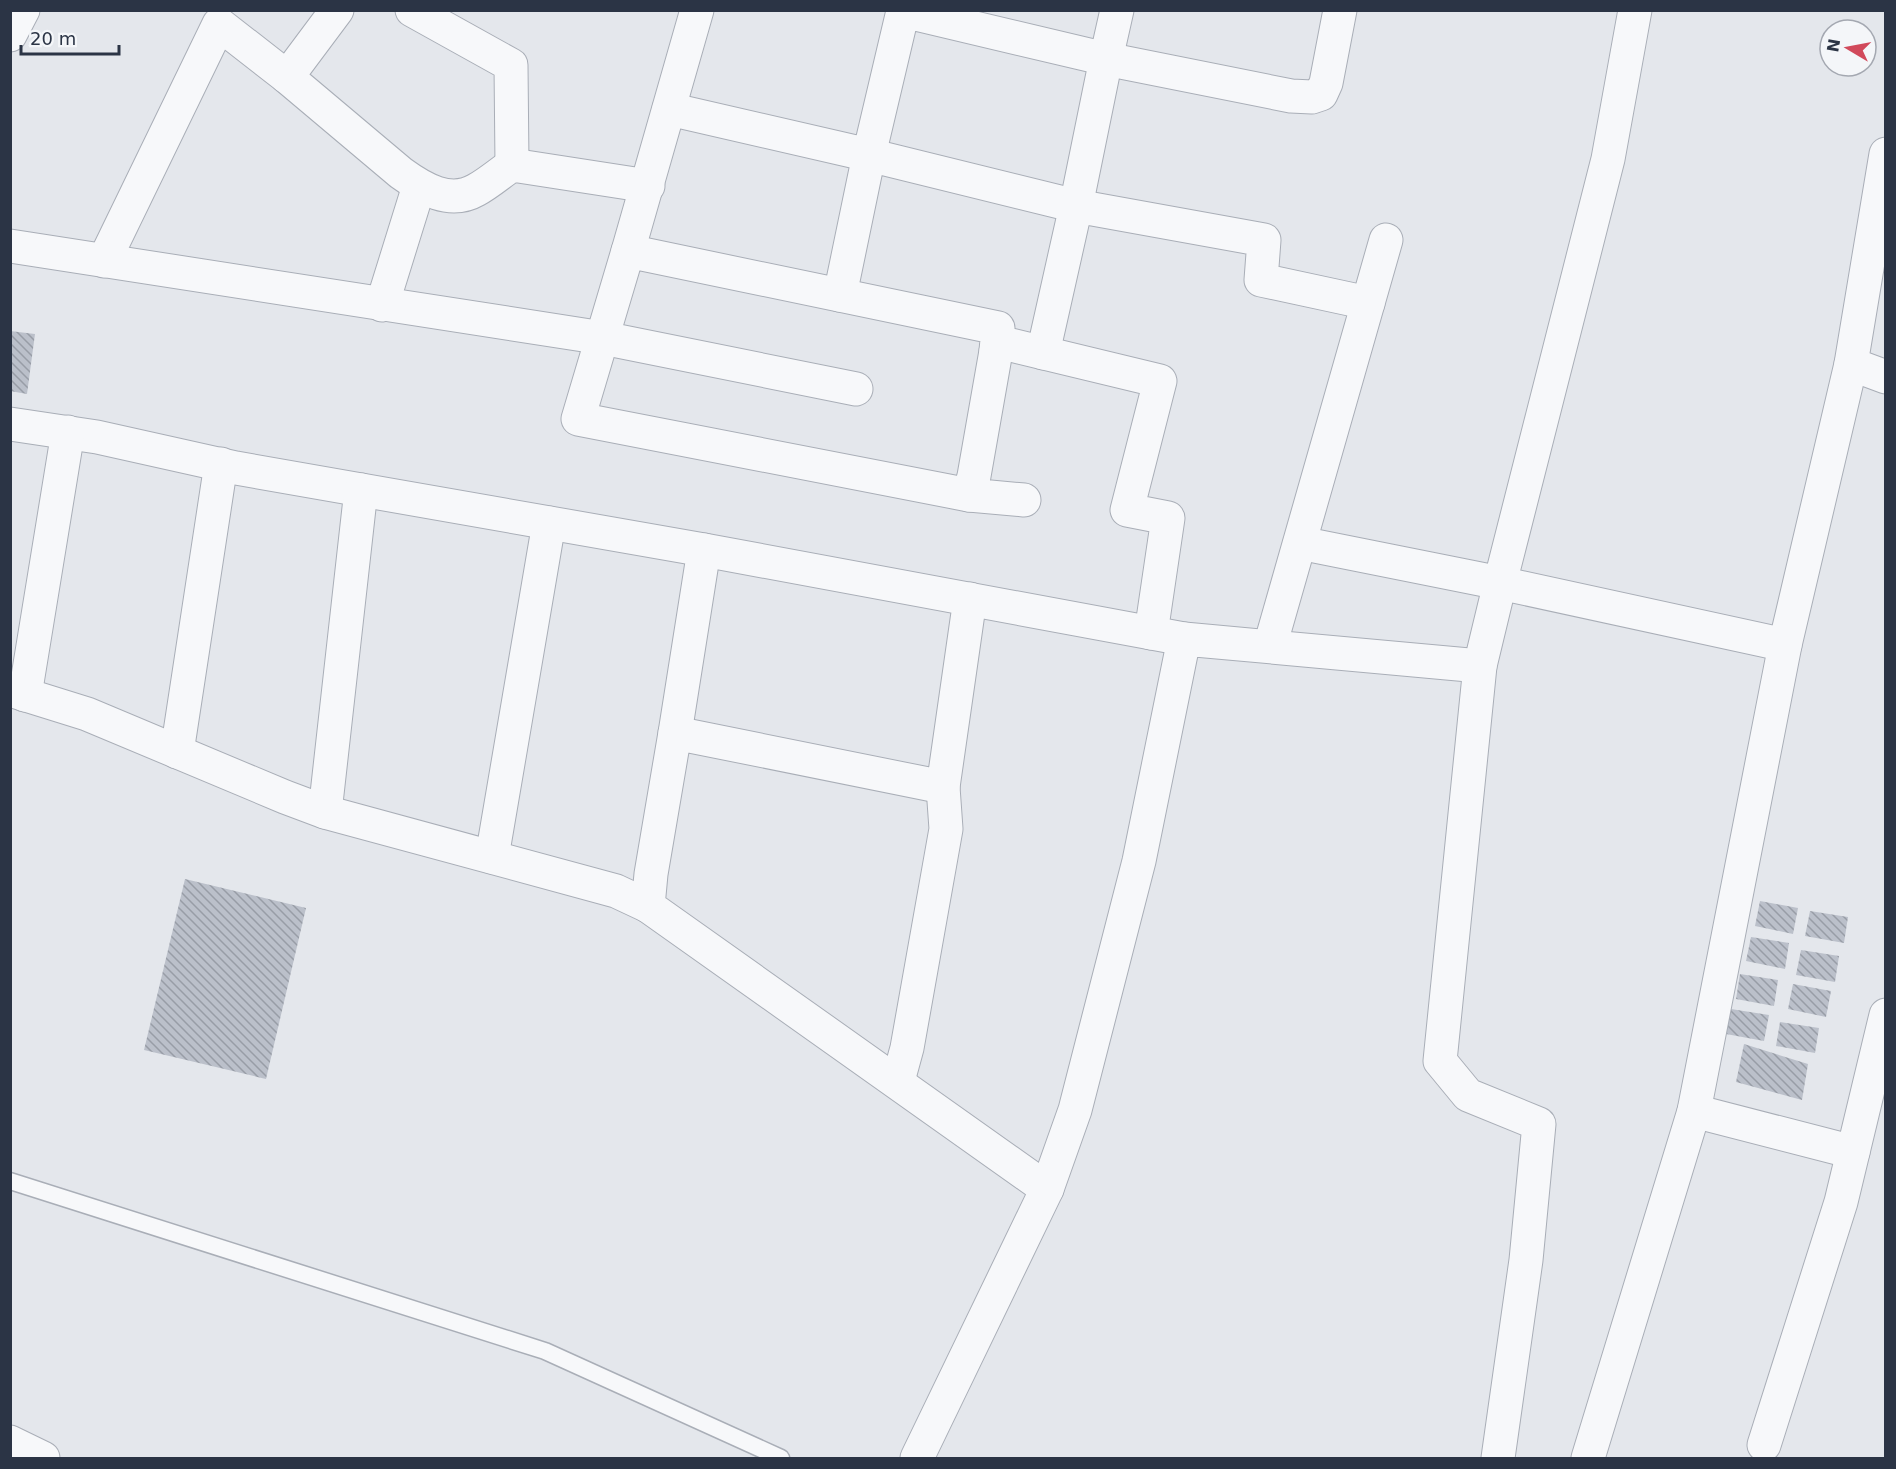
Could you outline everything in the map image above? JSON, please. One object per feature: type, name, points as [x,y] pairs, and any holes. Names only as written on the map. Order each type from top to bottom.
[{"type":"street","points":[[10,35],[23,10]]},
{"type":"street","points":[[287,77],[338,10]]},
{"type":"street","points":[[412,10],[511,65],[512,165]]},
{"type":"street","points":[[697,10],[648,186],[578,419],[969,495],[1024,500]]},
{"type":"street","points":[[1043,353],[1117,10]]},
{"type":"street","points":[[840,295],[903,11],[1106,59],[1282,94],[1312,97],[1321,94],[1326,83],[1340,10]]},
{"type":"street","points":[[1498,1458],[1526,1260],[1539,1124],[1468,1095],[1440,1061],[1480,666],[1608,159],[1635,10]]},
{"type":"street","points":[[104,261],[210,17],[419,186],[436,194],[456,195],[474,191],[512,165],[648,186]]},
{"type":"street","points":[[669,109],[1076,206],[1264,240],[1261,280],[1368,303]]},
{"type":"street","points":[[1588,1458],[1694,1111],[1785,645],[1851,364],[1886,154]]},
{"type":"street","points":[[382,304],[419,186]]},
{"type":"street","points":[[1270,646],[1386,240]]},
{"type":"street","points":[[10,246],[603,338],[856,389]]},
{"type":"street","points":[[628,251],[998,328],[996,351],[969,495]]},
{"type":"street","points":[[996,351],[1007,344],[1160,381],[1127,510],[1168,518],[1151,633]]},
{"type":"street","points":[[1851,364],[1886,377]]},
{"type":"street","points":[[10,424],[97,437],[220,464],[1185,639],[1480,666]]},
{"type":"street","points":[[68,432],[18,693],[87,714],[325,812],[616,891],[648,906],[898,1081],[1047,1189]]},
{"type":"street","points":[[177,752],[220,464]]},
{"type":"street","points":[[325,812],[361,490]]},
{"type":"street","points":[[492,857],[549,523]]},
{"type":"street","points":[[1300,543],[1785,645]]},
{"type":"street","points":[[648,906],[651,874],[704,550]]},
{"type":"street","points":[[898,1081],[907,1048],[946,829],[943,787],[970,599]]},
{"type":"street","points":[[917,1458],[1047,1189],[1075,1110],[1136,873],[1185,639]]},
{"type":"street","points":[[675,733],[943,787]]},
{"type":"street","points":[[1764,1445],[1841,1202],[1886,1014]]},
{"type":"street","points":[[1694,1111],[1853,1152]]},
{"type":"street","points":[[10,1442],[43,1458]]},
{"type":"lane","points":[[10,1181],[544,1350],[782,1458]]},
{"type":"building","points":[[10,331],[35,334],[27,394],[10,391]]},
{"type":"building","points":[[185,879],[306,908],[266,1079],[144,1050]]},
{"type":"building","points":[[1760,901],[1798,908],[1793,934],[1755,926]]},
{"type":"building","points":[[1810,911],[1848,917],[1844,943],[1805,936]]},
{"type":"building","points":[[1751,937],[1789,943],[1785,969],[1746,961]]},
{"type":"building","points":[[1801,950],[1839,956],[1835,982],[1796,975]]},
{"type":"building","points":[[1740,974],[1778,980],[1774,1006],[1736,999]]},
{"type":"building","points":[[1793,984],[1831,991],[1826,1017],[1788,1009]]},
{"type":"building","points":[[1731,1009],[1769,1015],[1764,1041],[1726,1034]]},
{"type":"building","points":[[1780,1022],[1819,1028],[1815,1053],[1776,1046]]},
{"type":"building","points":[[1744,1044],[1808,1064],[1802,1100],[1736,1082]]}]
